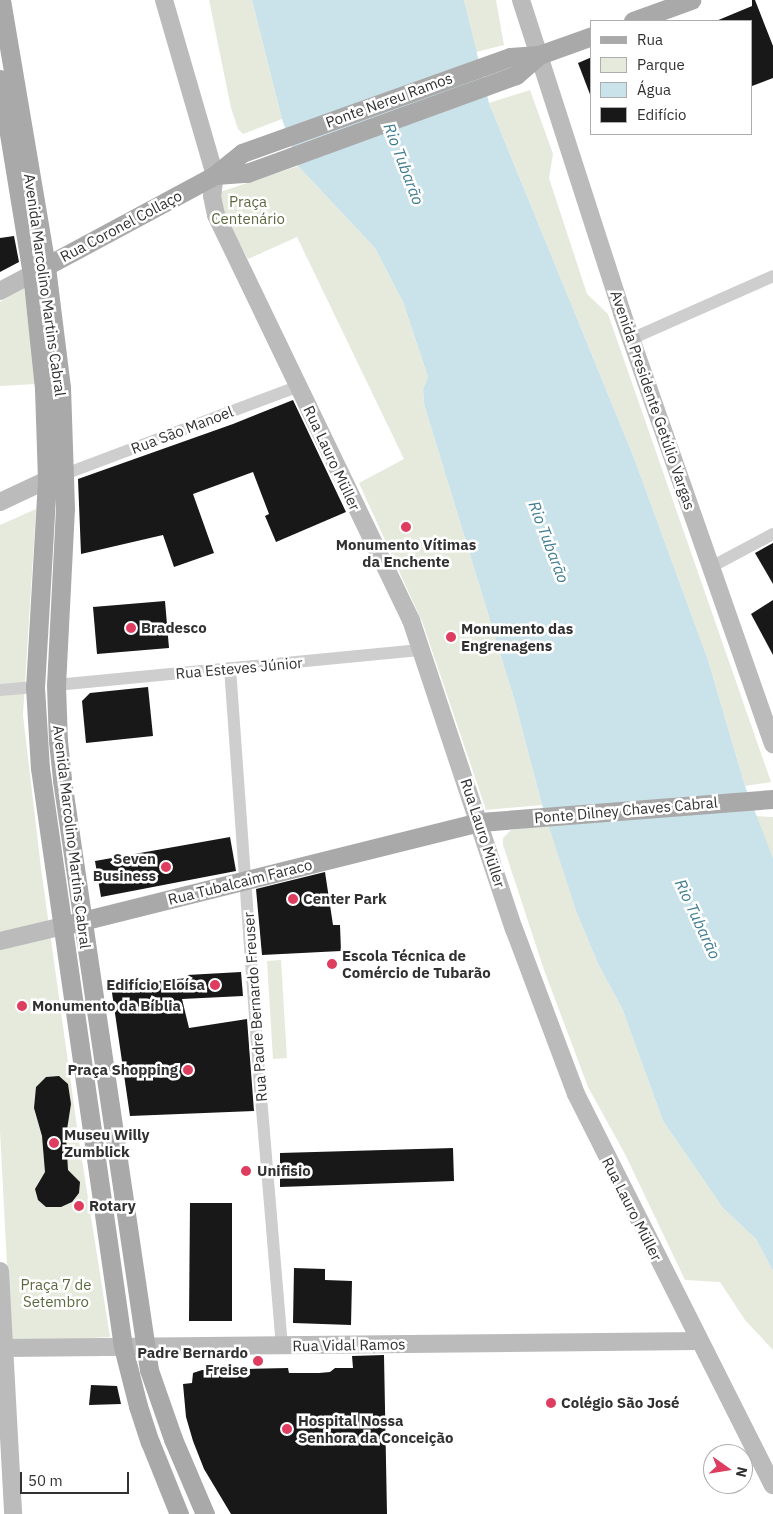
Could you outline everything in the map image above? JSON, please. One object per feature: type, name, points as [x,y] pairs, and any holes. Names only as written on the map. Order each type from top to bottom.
[{"type":"main road","name":"Avenida Marcolino Martins Cabral","points":[[1,0],[39,270],[47,480],[35,687],[40,768],[123,1347],[141,1415],[160,1471],[179,1514]]},
{"type":"main road","points":[[164,0],[215,175],[247,173],[513,66]]},
{"type":"main road","name":"Avenida Presidente Getúlio Vargas","points":[[521,0],[569,154],[631,339],[773,744]]},
{"type":"main road","points":[[636,20],[691,0]]},
{"type":"main road","name":"Ponte Nereu Ramos","points":[[215,175],[242,153],[513,66],[590,37]]},
{"type":"main road","name":"Avenida Marcolino Martins Cabral","points":[[0,79],[61,387],[65,474],[64,548],[56,685],[58,741],[83,920],[149,1370],[165,1417],[205,1514]]},
{"type":"main road","name":"Rua Coronel Collaço","points":[[0,291],[215,175]]},
{"type":"main road","name":"Rua Lauro Müller","points":[[215,175],[212,196],[216,215],[411,620],[480,822],[514,929],[576,1094],[698,1341],[773,1485]]},
{"type":"main road","points":[[0,502],[47,480]]},
{"type":"main road","name":"Ponte Dilney Chaves Cabral","points":[[480,822],[773,799]]},
{"type":"main road","name":"Rua Tubalcaim Faraco","points":[[0,941],[480,822]]},
{"type":"main road","points":[[0,1271],[2,1348],[13,1514]]},
{"type":"main road","name":"Rua Vidal Ramos","points":[[2,1348],[698,1341]]},
{"type":"street","points":[[631,339],[773,276]]},
{"type":"street","name":"Rua São Manoel","points":[[65,474],[299,386]]},
{"type":"street","points":[[711,567],[773,534]]},
{"type":"street","name":"Rua Esteves Júnior","points":[[56,685],[422,650]]},
{"type":"street","name":"Rua Padre Bernardo Freuser","points":[[230,668],[261,1097],[282,1345]]},
{"type":"street","points":[[0,690],[35,687]]},
{"type":"green space","points":[[209,0],[252,0],[282,119],[243,134],[238,129],[231,108]]},
{"type":"green space","points":[[464,0],[496,0],[504,45],[476,52]]},
{"type":"green space","points":[[530,90],[553,154],[549,178],[587,294],[608,314],[771,782],[745,786],[708,660],[634,458],[489,103]]},
{"type":"green space","name":"Praça Centenário","points":[[298,166],[375,248],[403,302],[428,377],[423,389],[424,404],[515,702],[542,805],[486,810],[423,624],[359,483],[404,459],[297,237],[248,259],[225,218],[220,192]]},
{"type":"green space","points":[[24,288],[36,384],[0,386],[0,302]]},
{"type":"green space","name":"Praça 7 de Setembro","points":[[36,509],[23,715],[41,868],[79,1141],[110,1337],[11,1342],[0,1131],[0,525]]},
{"type":"green space","points":[[755,816],[773,817],[773,858]]},
{"type":"green space","points":[[549,825],[576,911],[599,966],[622,1008],[663,1121],[723,1208],[756,1239],[773,1271],[773,1350],[745,1320],[720,1282],[685,1280],[626,1156],[588,1087],[544,970],[503,845],[503,838],[511,830]]},
{"type":"green space","points":[[281,960],[287,1058],[273,1059],[267,961]]},
{"type":"water","name":"Rio Tubarão","points":[[252,0],[464,0],[489,103],[634,458],[708,660],[745,786],[773,858],[773,1271],[756,1239],[723,1208],[663,1121],[622,1008],[599,966],[576,911],[542,805],[515,702],[424,404],[423,389],[428,377],[403,302],[375,248],[298,166],[282,119]]},
{"type":"building","points":[[752,0],[755,0],[773,46],[773,78],[753,86],[753,20],[718,20],[752,6]]},
{"type":"building","points":[[590,58],[590,94],[578,63]]},
{"type":"building","points":[[14,236],[19,262],[0,272],[0,238]]},
{"type":"building","points":[[293,400],[346,512],[276,542],[265,516],[269,514],[253,472],[193,494],[214,553],[174,567],[163,535],[81,554],[78,479],[233,424]]},
{"type":"building","points":[[773,543],[773,584],[755,553]]},
{"type":"building","points":[[773,600],[773,655],[751,614]]},
{"type":"building","name":"Bradesco","points":[[165,601],[169,648],[97,654],[93,607]]},
{"type":"building","points":[[148,687],[153,736],[86,743],[82,701],[90,693]]},
{"type":"building","name":"Seven Business","points":[[230,837],[236,871],[101,897],[95,861]]},
{"type":"building","points":[[325,872],[333,925],[340,925],[341,951],[262,955],[256,889]]},
{"type":"building","name":"Praça Shopping","points":[[241,972],[243,996],[182,999],[189,1028],[247,1019],[254,1111],[130,1116],[111,986],[187,978],[187,975]]},
{"type":"building","name":"Museu Willy Zumblick","points":[[59,1076],[68,1084],[71,1104],[66,1136],[68,1170],[80,1182],[79,1193],[72,1202],[61,1207],[46,1207],[38,1200],[35,1189],[45,1172],[42,1136],[34,1108],[36,1087],[46,1077]]},
{"type":"building","points":[[453,1148],[454,1181],[280,1187],[280,1153]]},
{"type":"building","points":[[190,1203],[232,1203],[232,1321],[189,1321]]},
{"type":"building","points":[[294,1268],[325,1269],[325,1280],[352,1281],[351,1325],[293,1323]]},
{"type":"building","name":"Hospital Nossa Senhora da Conceição","points":[[384,1355],[387,1514],[231,1514],[204,1469],[186,1417],[183,1384],[192,1383],[193,1373],[202,1370],[288,1368],[289,1373],[330,1372],[335,1368],[353,1368],[352,1356]]},
{"type":"building","points":[[91,1385],[117,1386],[121,1404],[89,1405]]},
{"type":"place","name":"Monumento Vítimas da Enchente","points":[[406,527]]},
{"type":"place","name":"Bradesco","points":[[131,628]]},
{"type":"place","name":"Monumento das Engrenagens","points":[[451,637]]},
{"type":"place","name":"Seven Business","points":[[166,867]]},
{"type":"place","name":"Center Park","points":[[293,899]]},
{"type":"place","name":"Escola Técnica de Comércio de Tubarão","points":[[332,964]]},
{"type":"place","name":"Edifício Eloísa","points":[[215,985]]},
{"type":"place","name":"Monumento da Bíblia","points":[[22,1006]]},
{"type":"place","name":"Praça Shopping","points":[[188,1070]]},
{"type":"place","name":"Museu Willy Zumblick","points":[[54,1143]]},
{"type":"place","name":"Unifisio","points":[[246,1171]]},
{"type":"place","name":"Rotary","points":[[79,1206]]},
{"type":"place","name":"Padre Bernardo Freise","points":[[258,1361]]},
{"type":"place","name":"Colégio São José","points":[[551,1403]]},
{"type":"place","name":"Hospital Nossa Senhora da Conceição","points":[[287,1429]]}]
